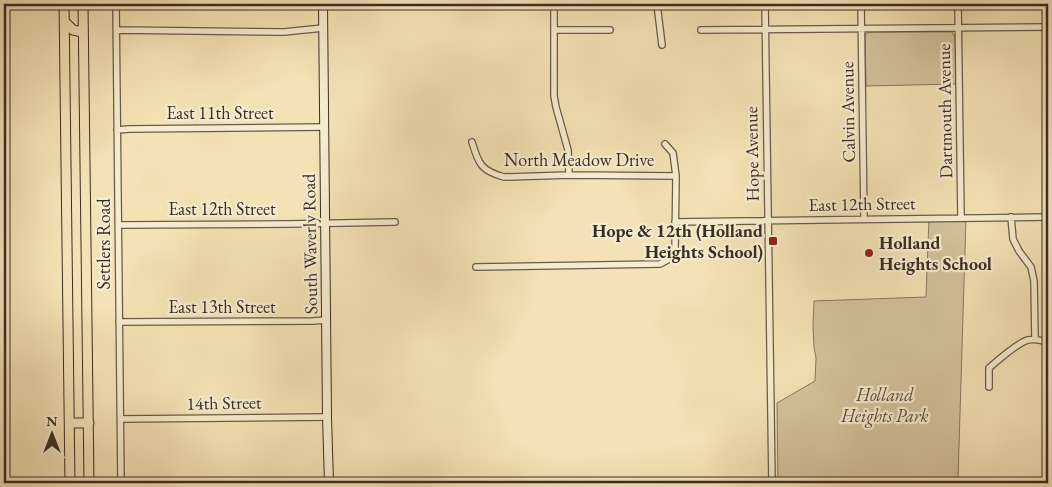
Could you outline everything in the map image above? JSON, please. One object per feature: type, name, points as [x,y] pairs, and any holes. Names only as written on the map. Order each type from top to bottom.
[{"type":"highway","points":[[64,4],[70,483]]},
{"type":"highway","points":[[82,4],[89,483]]},
{"type":"highway","points":[[65,22],[73,30],[83,32]]},
{"type":"highway","points":[[70,423],[88,423]]},
{"type":"main road","name":"South Waverly Road","points":[[323,4],[329,483]]},
{"type":"street","name":"Settlers Road","points":[[116,4],[121,419],[120,483]]},
{"type":"street","points":[[554,4],[554,96],[568,150],[569,175]]},
{"type":"street","points":[[657,4],[662,45]]},
{"type":"street","name":"Hope Avenue","points":[[765,4],[772,483]]},
{"type":"street","name":"Calvin Avenue","points":[[861,4],[864,219]]},
{"type":"street","name":"Dartmouth Avenue","points":[[958,4],[960,218]]},
{"type":"street","points":[[701,30],[1048,27]]},
{"type":"street","points":[[117,30],[284,32],[323,28]]},
{"type":"street","points":[[555,30],[610,30]]},
{"type":"street","name":"East 11th Street","points":[[117,130],[324,127]]},
{"type":"street","name":"North Meadow Drive","points":[[472,142],[478,161],[488,171],[504,177],[569,175],[676,176]]},
{"type":"street","points":[[476,267],[660,264],[671,258],[674,252],[676,222],[676,176],[673,153],[665,144]]},
{"type":"street","points":[[1011,217],[1012,239],[1031,267],[1034,281],[1035,340]]},
{"type":"street","name":"East 12th Street","points":[[676,222],[1048,217]]},
{"type":"street","name":"East 12th Street","points":[[119,225],[395,222]]},
{"type":"street","name":"East 13th Street","points":[[119,322],[326,320]]},
{"type":"street","points":[[990,387],[989,368],[1027,340],[1048,342]]},
{"type":"street","name":"14th Street","points":[[121,419],[327,417]]},
{"type":"green space","points":[[870,32],[952,32],[955,37],[956,84],[866,86],[865,36]]},
{"type":"green space","name":"Holland Heights Park","points":[[929,218],[966,218],[958,479],[778,483],[777,403],[815,381],[814,301],[926,297]]},
{"type":"place","name":"Hope & 12th (Holland Heights School)","points":[[773,241]]},
{"type":"place","name":"Holland Heights School","points":[[869,253]]}]
